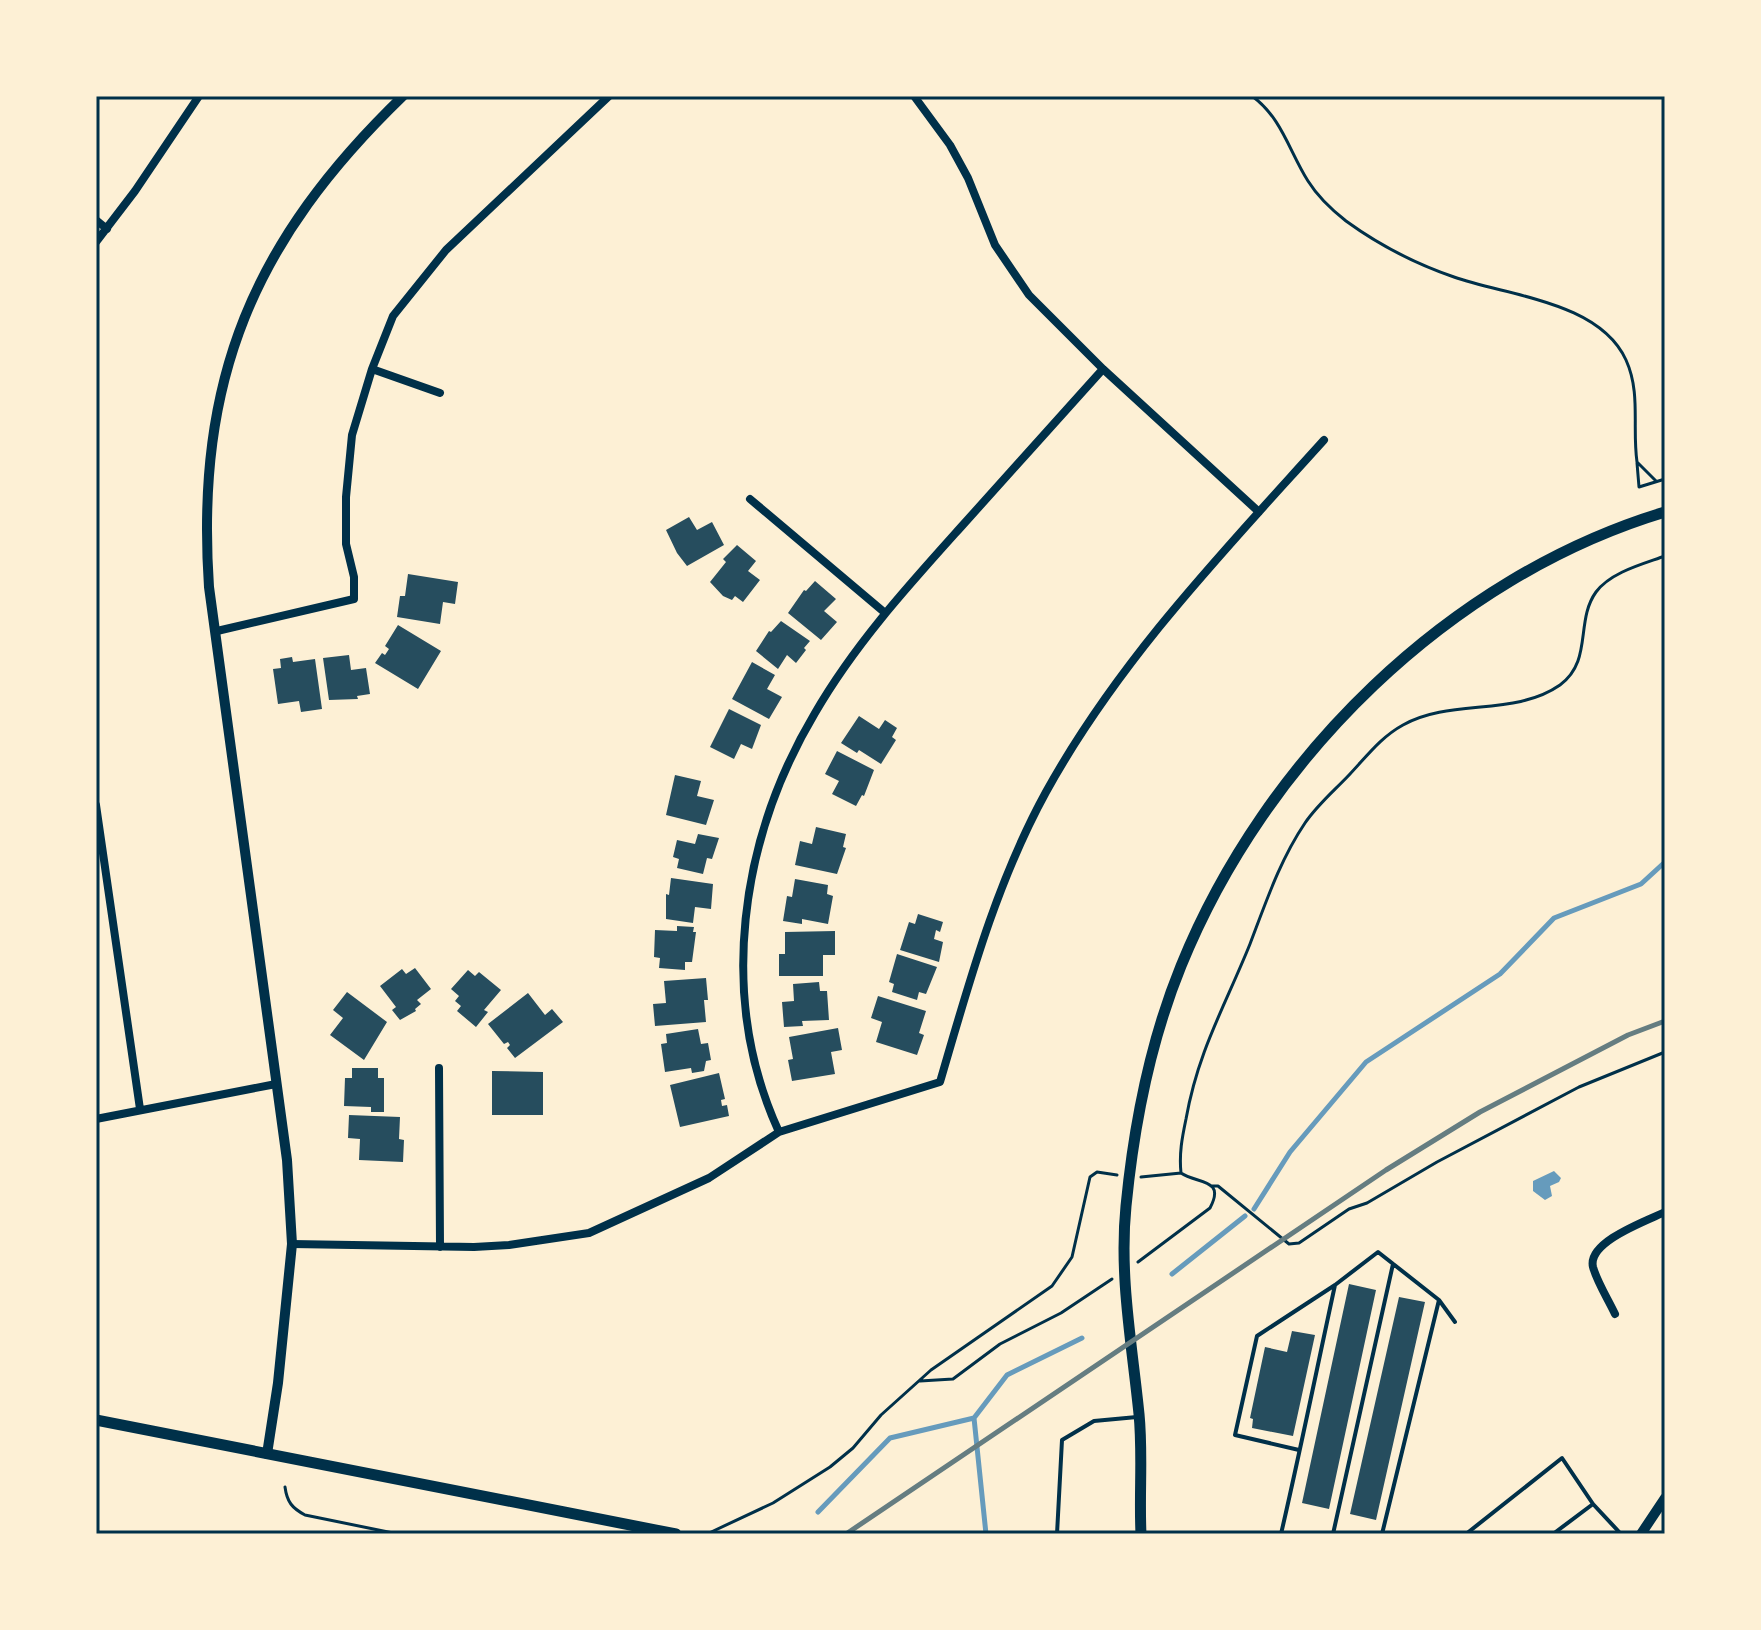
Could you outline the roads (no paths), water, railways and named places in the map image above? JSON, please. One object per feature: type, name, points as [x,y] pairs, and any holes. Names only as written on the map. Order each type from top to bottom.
[{"type":"main road","points":[[1141,1534],[1139,1416],[1123,1254],[1129,1177],[1148,1071],[1164,1010],[1181,964],[1230,865],[1299,768],[1361,697],[1418,646],[1514,580],[1548,561],[1665,512]]},
{"type":"main road","points":[[96,1420],[676,1534]]},
{"type":"street","points":[[96,242],[199,96]]},
{"type":"street","points":[[267,1454],[278,1383],[292,1244],[287,1160],[209,587],[206,500],[217,409],[231,352],[265,272],[290,230],[336,168],[403,96]]},
{"type":"street","points":[[217,631],[354,599],[354,577],[346,544],[346,497],[352,435],[372,369],[393,316],[436,260],[609,96]]},
{"type":"street","points":[[914,96],[950,145],[968,178],[995,245],[1029,295],[1103,369],[1259,512]]},
{"type":"street","points":[[96,220],[107,229]]},
{"type":"street","points":[[372,369],[440,393]]},
{"type":"street","points":[[779,1132],[756,1071],[746,1025],[742,982],[743,930],[749,886],[775,794],[793,753],[829,691],[884,612],[1103,369]]},
{"type":"street","points":[[292,1244],[509,1245],[589,1233],[709,1178],[779,1132],[940,1082],[1002,886],[1045,794],[1078,736],[1157,627],[1324,440]]},
{"type":"street","points":[[750,499],[884,612]]},
{"type":"street","points":[[96,805],[140,1109]]},
{"type":"street","points":[[439,1068],[440,1247]]},
{"type":"street","points":[[96,1119],[276,1084]]},
{"type":"street","points":[[1615,1314],[1592,1265],[1594,1254],[1603,1243],[1665,1212]]},
{"type":"street","points":[[1641,1534],[1665,1498]]},
{"type":"lane","points":[[1299,1450],[1235,1435],[1257,1336],[1335,1285],[1378,1252],[1439,1300],[1455,1322]]},
{"type":"lane","points":[[1333,1534],[1393,1264]]},
{"type":"lane","points":[[1281,1534],[1335,1285]]},
{"type":"lane","points":[[1382,1534],[1439,1300]]},
{"type":"lane","points":[[1057,1534],[1062,1440],[1094,1421],[1139,1416]]},
{"type":"lane","points":[[1466,1534],[1562,1458],[1593,1504],[1621,1534]]},
{"type":"lane","points":[[1553,1534],[1593,1504]]},
{"type":"water","points":[[1554,1171],[1561,1178],[1550,1186],[1552,1196],[1545,1200],[1533,1191],[1533,1181]]},
{"type":"waterway","points":[[1254,1209],[1290,1152],[1366,1062],[1500,974],[1554,918],[1641,884],[1665,862]]},
{"type":"waterway","points":[[1172,1274],[1245,1216]]},
{"type":"waterway","points":[[818,1512],[890,1438],[974,1418],[1007,1375],[1082,1338]]},
{"type":"waterway","points":[[974,1418],[986,1534]]},
{"type":"railway","points":[[846,1534],[1386,1170],[1480,1112],[1628,1035],[1665,1021]]}]
